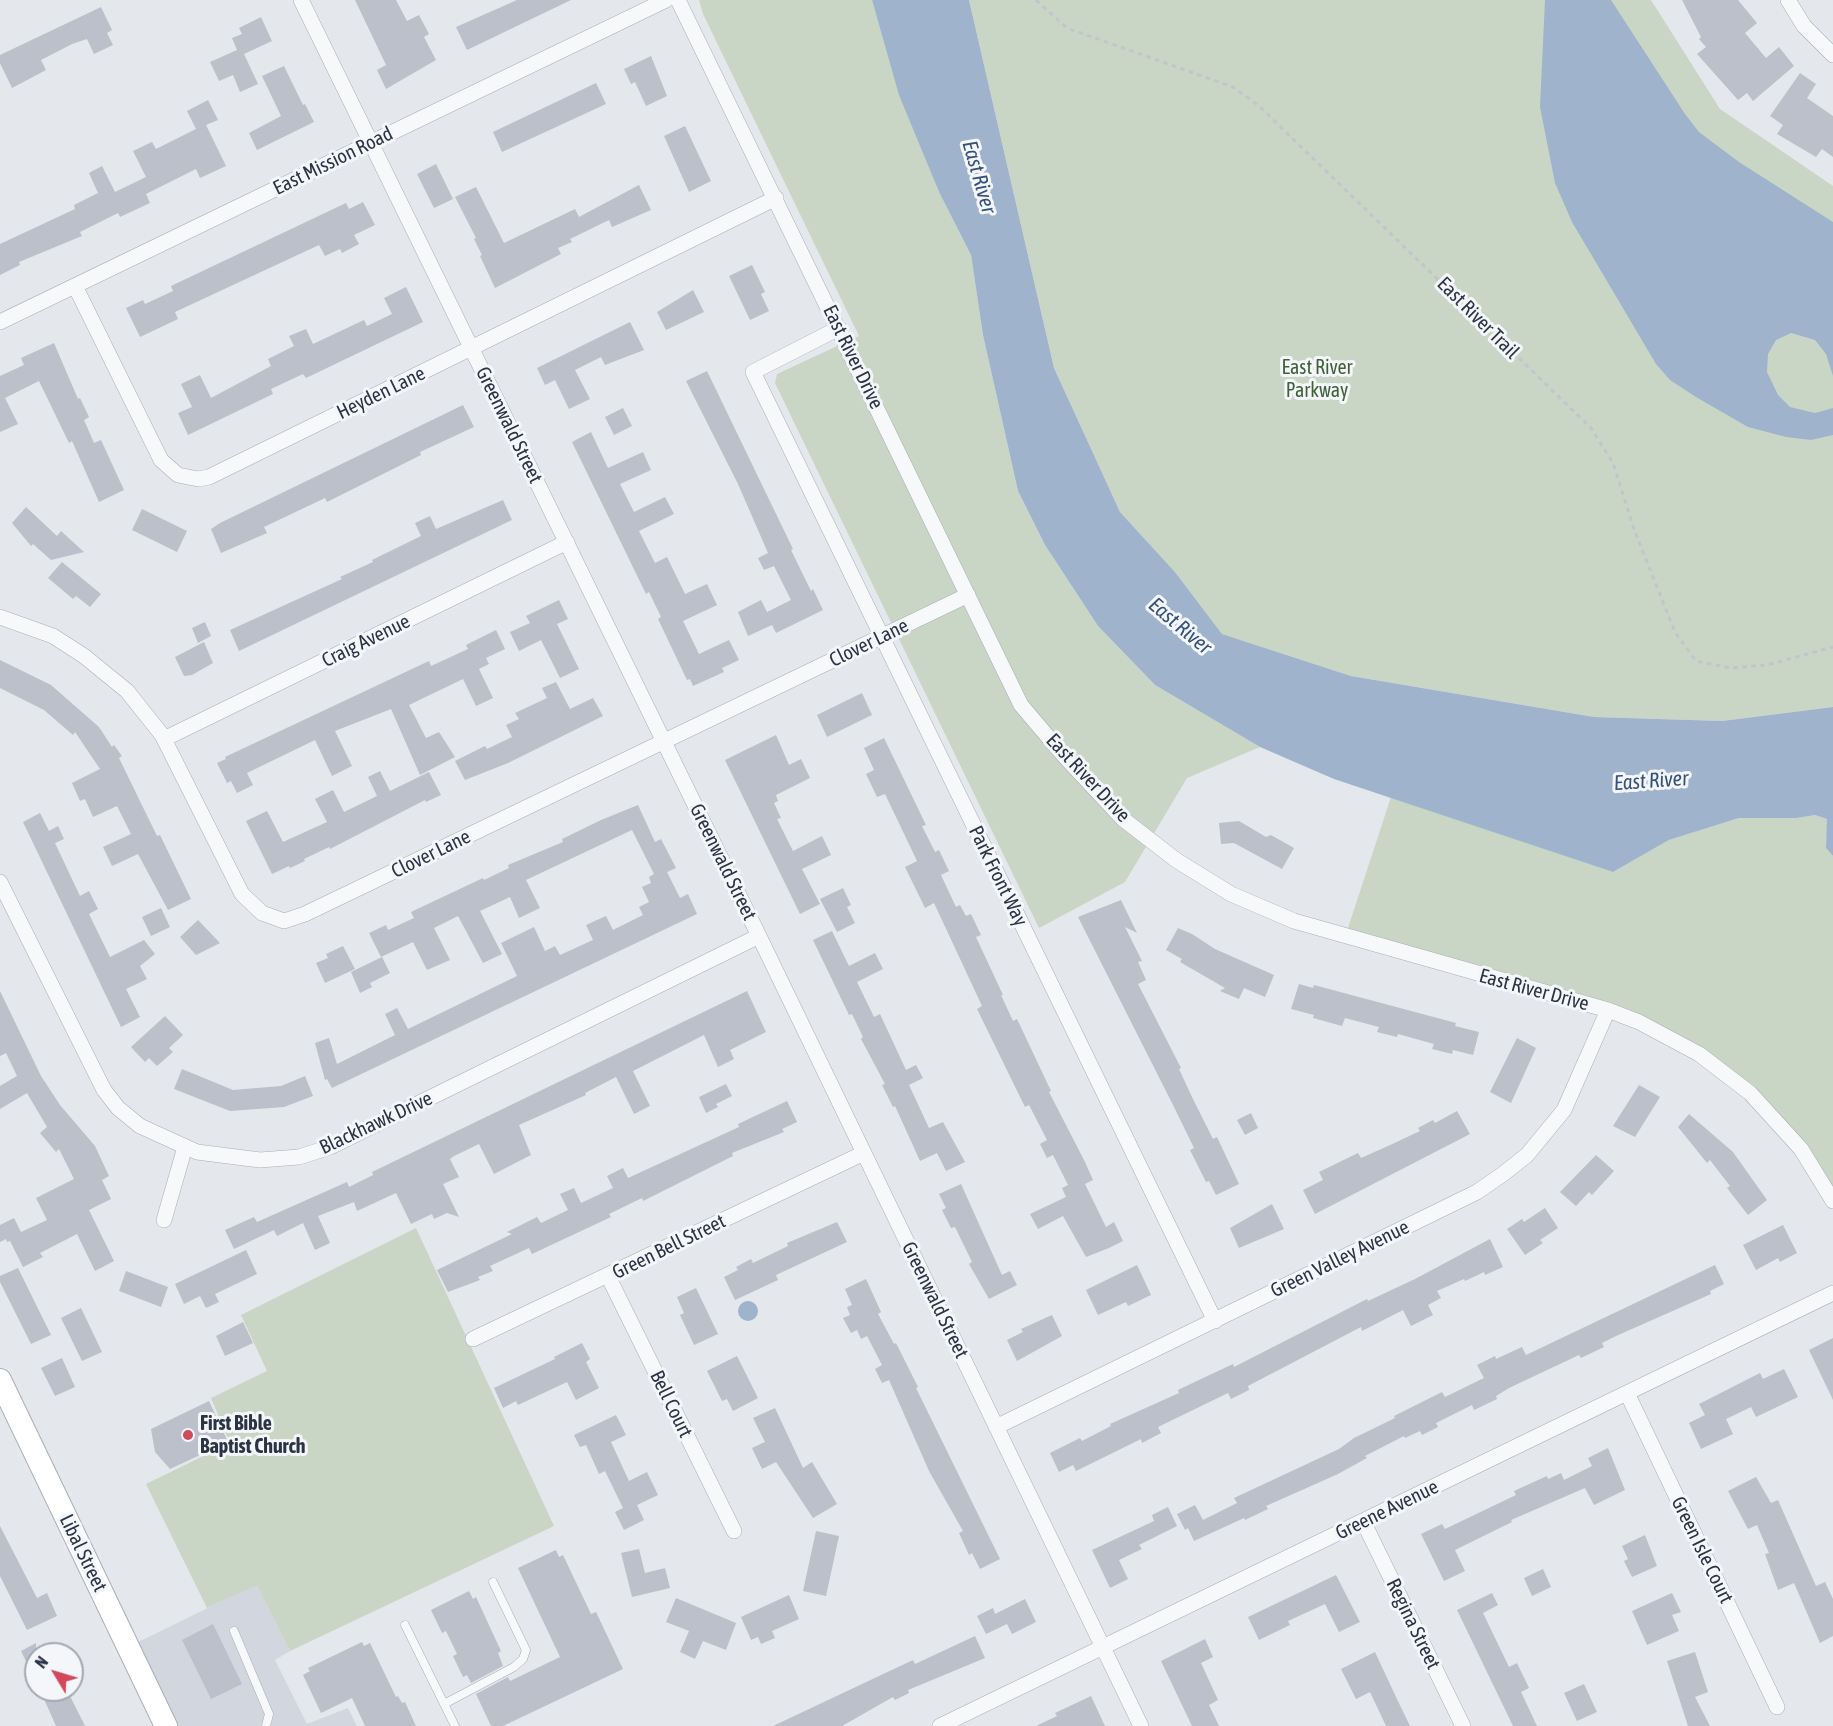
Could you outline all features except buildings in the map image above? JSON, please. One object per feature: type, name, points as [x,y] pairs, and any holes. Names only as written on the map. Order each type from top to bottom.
[{"type":"street","name":"Greenwald Street","points":[[301,0],[759,936],[1141,1726]]},
{"type":"street","name":"East Mission Road","points":[[0,322],[666,0]]},
{"type":"street","name":"East River Drive","points":[[678,0],[1021,705],[1065,757],[1123,819],[1176,860],[1231,894],[1294,921],[1608,1010],[1700,1054],[1750,1093],[1801,1149],[1833,1201]]},
{"type":"street","points":[[1788,0],[1804,27],[1833,55]]},
{"type":"street","name":"Heyden Lane","points":[[75,286],[155,450],[168,469],[188,479],[209,477],[776,198]]},
{"type":"street","name":"Park Front Way","points":[[839,328],[753,372],[1215,1321]]},
{"type":"street","name":"Craig Avenue","points":[[164,739],[567,542]]},
{"type":"street","name":"Clover Lane","points":[[0,617],[53,636],[97,666],[127,691],[164,739],[242,894],[262,913],[284,921],[305,914],[968,595]]},
{"type":"street","name":"Blackhawk Drive","points":[[0,882],[104,1090],[118,1108],[140,1126],[185,1147],[224,1157],[260,1160],[299,1157],[330,1147],[759,936]]},
{"type":"street","name":"Green Valley Avenue","points":[[996,1427],[1477,1192],[1527,1155],[1564,1110],[1608,1010]]},
{"type":"street","points":[[164,1220],[185,1147]]},
{"type":"street","name":"Green Bell Street","points":[[473,1339],[864,1153]]},
{"type":"street","name":"Bell Court","points":[[608,1276],[734,1531]]},
{"type":"street","name":"Greene Avenue","points":[[940,1726],[1833,1293]]},
{"type":"street","name":"Libal Street","points":[[0,1380],[166,1726]]},
{"type":"street","name":"Green Isle Court","points":[[1627,1394],[1777,1707]]},
{"type":"street","name":"Regina Street","points":[[1363,1521],[1462,1726]]},
{"type":"lane","points":[[444,1704],[523,1659],[526,1650],[493,1582]]},
{"type":"lane","points":[[405,1625],[455,1726]]},
{"type":"lane","points":[[234,1631],[269,1714],[266,1726]]},
{"type":"path","name":"East River Trail","points":[[1036,0],[1067,28],[1233,87],[1258,105],[1591,428],[1613,463],[1635,532],[1675,632],[1696,661],[1731,668],[1767,665],[1833,647]]},
{"type":"shaded area","points":[[257,1584],[290,1651],[275,1660],[307,1724],[348,1708],[357,1726],[166,1726],[128,1647]]},
{"type":"green space","points":[[699,0],[872,0],[900,95],[939,192],[971,255],[983,335],[1018,491],[1045,545],[1098,626],[1155,685],[1260,747],[1187,778],[1125,882],[1039,928],[775,383],[777,374],[859,336],[703,14]]},
{"type":"green space","name":"East River Parkway","points":[[969,0],[1651,0],[1720,109],[1833,186],[1833,707],[1722,721],[1594,717],[1351,676],[1222,634],[1175,572],[1120,512],[1054,368]]},
{"type":"green space","points":[[1391,797],[1613,872],[1669,840],[1739,818],[1797,818],[1815,815],[1828,819],[1826,848],[1833,856],[1833,1201],[1750,1093],[1639,1022],[1345,937]]},
{"type":"green space","points":[[416,1228],[554,1526],[290,1651],[257,1585],[207,1608],[146,1484],[230,1443],[211,1398],[267,1371],[241,1315]]},
{"type":"water","name":"East River","points":[[872,0],[969,0],[1054,368],[1120,512],[1175,572],[1222,634],[1351,676],[1594,717],[1722,721],[1833,707],[1833,856],[1826,848],[1827,819],[1815,815],[1797,818],[1739,818],[1669,840],[1613,872],[1334,779],[1260,747],[1155,685],[1098,626],[1045,545],[1018,491],[983,335],[971,255],[939,192],[899,95]]},
{"type":"water","points":[[1545,0],[1611,0],[1699,132],[1739,162],[1833,222],[1833,376],[1826,354],[1815,340],[1791,333],[1776,340],[1768,354],[1767,372],[1778,395],[1790,407],[1815,413],[1833,408],[1833,435],[1811,440],[1786,437],[1748,427],[1670,380],[1656,364],[1572,222],[1555,183],[1540,107]]},
{"type":"water","points":[[748,1301],[755,1304],[758,1311],[755,1318],[748,1321],[741,1318],[738,1311],[741,1304]]},
{"type":"place","name":"First Bible Baptist Church","points":[[188,1435]]}]
